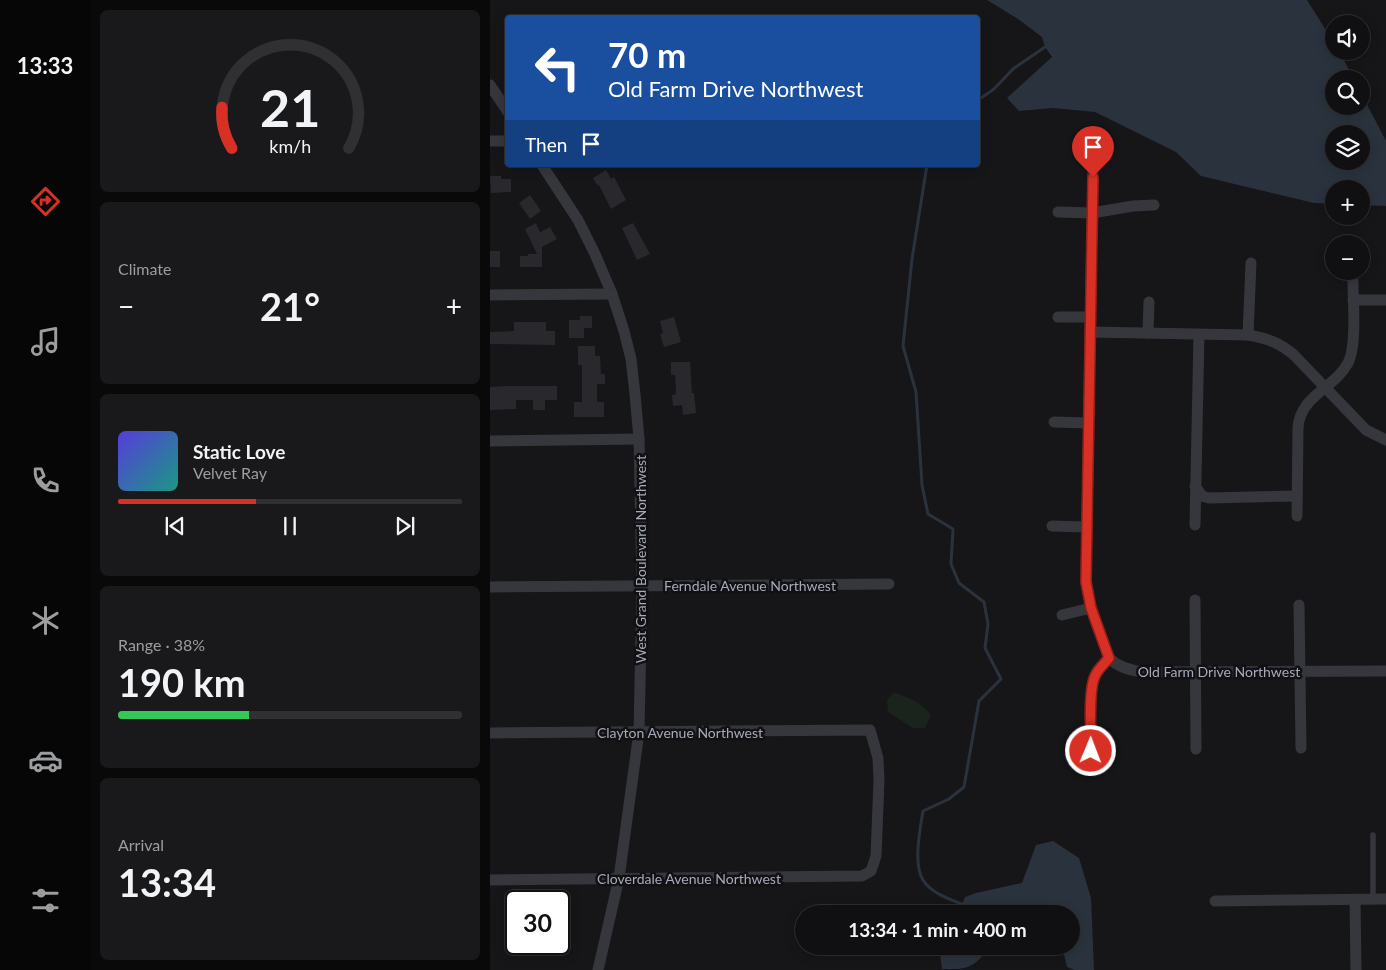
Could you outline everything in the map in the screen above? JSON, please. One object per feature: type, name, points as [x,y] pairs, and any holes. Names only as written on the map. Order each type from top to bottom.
[{"type":"street","points":[[490,85],[505,108]]},
{"type":"street","points":[[490,142],[505,141]]},
{"type":"street","points":[[1091,751],[1091,710],[1094,678],[1099,668],[1109,658],[1091,608],[1086,582],[1093,159]]},
{"type":"street","name":"West Grand Boulevard Northwest","points":[[543,167],[578,220],[612,294],[624,331],[630,359],[639,439],[642,586],[639,732],[619,878],[598,970]]},
{"type":"street","points":[[1058,212],[1092,213],[1133,206],[1154,205]]},
{"type":"street","points":[[1248,335],[1251,263]]},
{"type":"street","points":[[1298,516],[1300,415],[1304,406],[1341,372],[1350,358],[1353,340],[1353,282]]},
{"type":"street","points":[[490,294],[612,294]]},
{"type":"street","points":[[1353,300],[1386,300]]},
{"type":"street","points":[[1148,333],[1149,302]]},
{"type":"street","points":[[1058,317],[1090,317]]},
{"type":"street","points":[[1090,332],[1248,335],[1268,339],[1283,346],[1294,355],[1366,430],[1386,440]]},
{"type":"street","points":[[1195,525],[1199,334]]},
{"type":"street","points":[[1054,422],[1088,423]]},
{"type":"street","points":[[490,441],[639,439]]},
{"type":"street","points":[[1196,486],[1202,496],[1208,498],[1297,496]]},
{"type":"street","points":[[1052,526],[1086,527]]},
{"type":"street","name":"Ferndale Avenue Northwest","points":[[490,587],[889,584]]},
{"type":"street","points":[[1195,600],[1196,749]]},
{"type":"street","points":[[1299,604],[1301,748]]},
{"type":"street","points":[[1062,615],[1091,608]]},
{"type":"street","name":"Old Farm Drive Northwest","points":[[1109,658],[1128,670],[1137,671],[1386,671]]},
{"type":"street","name":"Clayton Avenue Northwest","points":[[490,733],[870,730],[878,758],[876,856]]},
{"type":"street","name":"Cloverdale Avenue Northwest","points":[[490,880],[849,878],[862,876],[871,871],[876,856]]},
{"type":"street","points":[[1355,899],[1356,970]]},
{"type":"street","points":[[1215,901],[1386,899]]},
{"type":"lane","points":[[1373,835],[1374,899]]},
{"type":"shaded area","points":[[987,0],[1307,0],[1325,29],[1325,60],[1344,60],[1349,70],[1325,70],[1325,115],[1370,115],[1370,110],[1386,141],[1386,206],[1370,205],[1370,180],[1325,180],[1325,204],[1314,203],[1201,176],[1176,152],[1095,112],[1053,108],[1019,111],[1007,98],[1052,57],[1045,47],[1042,37],[1018,19]]},
{"type":"shaded area","points":[[894,692],[915,701],[928,711],[931,716],[925,728],[913,728],[888,712],[887,700]]},
{"type":"shaded area","points":[[1053,841],[1079,858],[1091,898],[1094,970],[1075,970],[1067,967],[1064,955],[1080,955],[1080,905],[961,905],[965,897],[976,893],[1022,883],[1036,845]]},
{"type":"shaded area","points":[[940,955],[983,955],[975,963],[965,968],[942,969]]},
{"type":"building","points":[[606,170],[611,179],[614,177],[626,200],[611,209],[599,185],[593,178]]},
{"type":"building","points":[[490,176],[501,176],[501,179],[511,179],[511,192],[491,193]]},
{"type":"building","points":[[530,195],[541,211],[530,219],[519,203]]},
{"type":"building","points":[[536,223],[540,232],[550,227],[557,239],[542,247],[542,267],[520,267],[520,256],[537,254],[525,229]]},
{"type":"building","points":[[633,223],[650,254],[637,260],[622,228]]},
{"type":"building","points":[[490,251],[500,251],[500,267],[490,267]]},
{"type":"building","points":[[580,316],[592,316],[592,328],[584,328],[584,338],[569,338],[569,320],[580,320]]},
{"type":"building","points":[[674,317],[681,342],[664,347],[660,334],[663,333],[660,321]]},
{"type":"building","points":[[514,322],[546,322],[546,331],[555,331],[555,345],[490,344],[490,332],[514,331]]},
{"type":"building","points":[[578,346],[595,346],[595,356],[600,356],[601,374],[605,374],[605,384],[597,384],[597,402],[604,402],[604,417],[574,417],[574,402],[582,402],[582,365],[578,365]]},
{"type":"building","points":[[671,362],[690,362],[692,393],[694,393],[696,413],[683,415],[682,405],[673,406],[672,395],[676,394],[675,375],[671,375]]},
{"type":"building","points":[[557,386],[557,400],[545,400],[545,410],[533,410],[533,400],[516,400],[516,409],[490,410],[490,387]]},
{"type":"waterway","points":[[980,98],[994,89],[1013,69],[1045,47]]},
{"type":"waterway","points":[[927,167],[912,259],[903,346],[916,392],[922,485],[928,514],[953,529],[951,564],[959,583],[984,602],[988,624],[985,648],[1001,679],[979,701],[964,787],[949,799],[923,811],[920,827],[918,865],[923,880],[931,889],[962,904]]},
{"type":"route","points":[[1091,751],[1091,710],[1094,678],[1099,668],[1109,658],[1091,608],[1086,582],[1093,177]]}]
